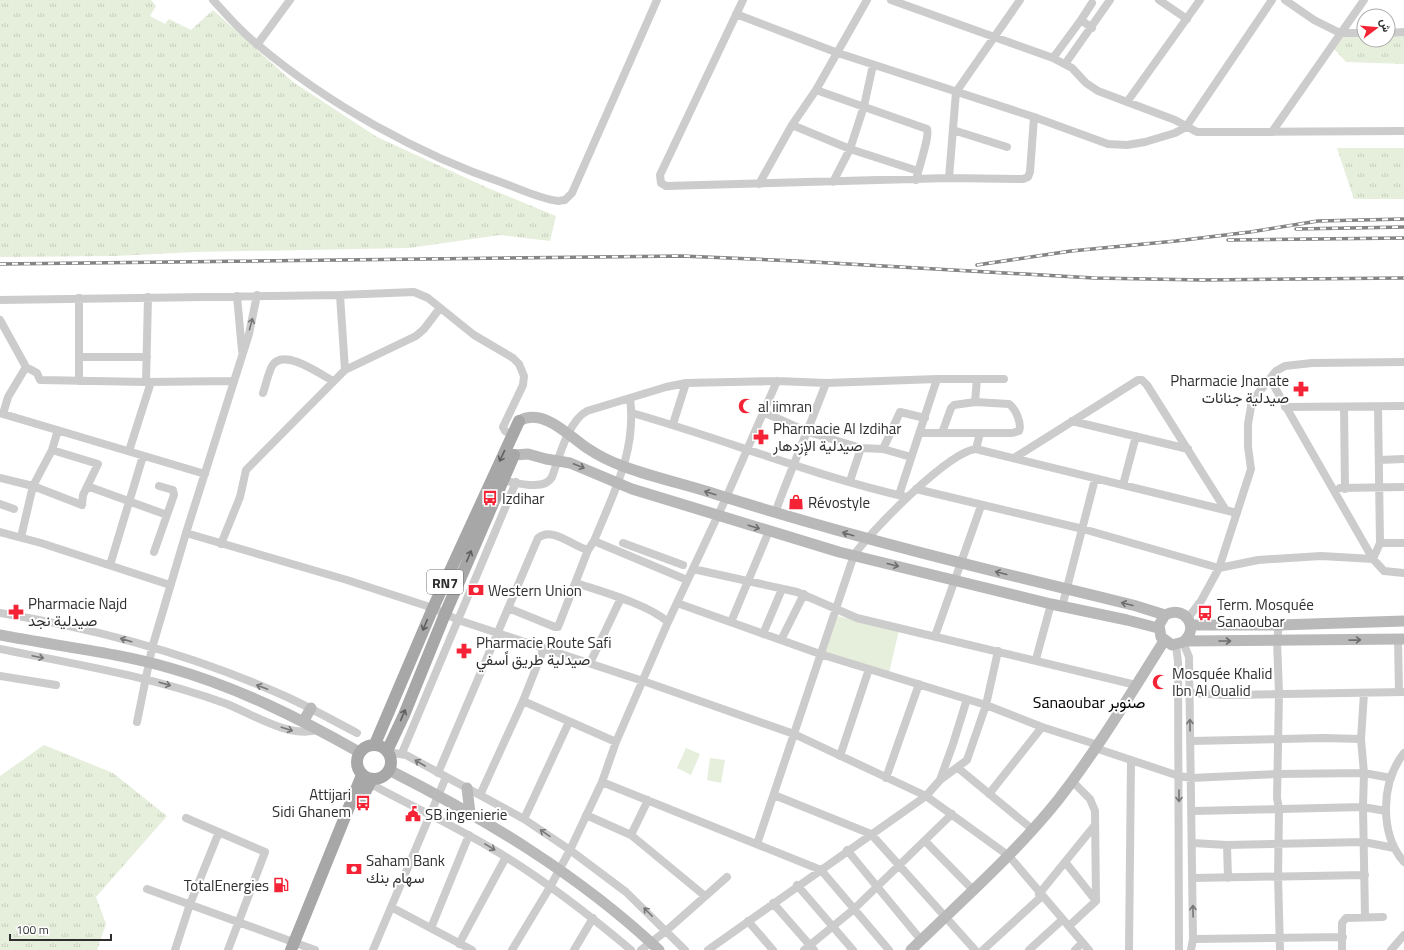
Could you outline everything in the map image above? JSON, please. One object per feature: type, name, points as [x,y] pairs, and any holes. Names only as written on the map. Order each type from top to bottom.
[{"type":"main road","points":[[518,421],[529,417],[544,420],[558,426],[596,453],[625,466],[775,513],[866,539],[1133,605],[1165,615]]},
{"type":"main road","name":"RN7","points":[[375,744],[433,608],[518,421]]},
{"type":"main road","name":"RN7","points":[[387,751],[404,716],[501,480],[514,454]]},
{"type":"main road","points":[[514,454],[528,454],[575,464],[618,484],[718,516],[854,555],[955,581],[1158,628]]},
{"type":"main road","points":[[1164,641],[1158,628],[1160,621],[1169,613],[1179,612],[1189,622],[1190,634],[1182,643]]},
{"type":"main road","points":[[1189,622],[1279,626],[1404,621]]},
{"type":"main road","points":[[0,635],[150,663],[189,673],[230,688],[303,722],[359,752]]},
{"type":"main road","points":[[1164,641],[1182,643],[1401,639]]},
{"type":"main road","points":[[911,950],[1009,856],[1072,781],[1096,747],[1164,641]]},
{"type":"main road","points":[[303,722],[311,708]]},
{"type":"main road","points":[[375,744],[381,746],[387,751],[391,763],[388,770],[381,777],[368,779],[356,764],[359,752],[364,747],[375,744]]},
{"type":"main road","points":[[388,770],[470,813],[560,869],[606,904],[655,946]]},
{"type":"main road","points":[[296,946],[368,779]]},
{"type":"main road","points":[[467,788],[470,813]]},
{"type":"street","points":[[212,0],[257,44],[320,92],[413,145],[488,178],[554,201],[561,201],[568,198],[572,193],[657,0]]},
{"type":"street","points":[[257,44],[290,0]]},
{"type":"street","points":[[743,0],[660,179],[661,183],[666,186],[949,178],[1023,179],[1028,178],[1030,172],[1034,117]]},
{"type":"street","points":[[759,184],[792,125],[816,90],[838,53],[867,0]]},
{"type":"street","points":[[891,0],[1053,58],[1065,64],[1092,88],[1204,133],[1404,131]]},
{"type":"street","points":[[949,178],[956,92],[1020,0]]},
{"type":"street","points":[[1065,64],[1092,28],[1110,0]]},
{"type":"street","points":[[1160,0],[1186,19]]},
{"type":"street","points":[[1127,102],[1200,0]]},
{"type":"street","points":[[736,14],[838,53],[1034,117],[1099,142],[1117,145],[1145,142],[1175,133],[1186,126],[1272,0]]},
{"type":"street","points":[[1285,0],[1314,20],[1340,33],[1356,33]]},
{"type":"street","points":[[1272,132],[1364,0]]},
{"type":"street","points":[[1053,58],[1093,2],[1103,11]]},
{"type":"street","points":[[1081,20],[1092,28]]},
{"type":"street","points":[[833,182],[850,149],[864,106],[873,65]]},
{"type":"street","points":[[816,90],[927,129],[928,135],[916,180]]},
{"type":"street","points":[[792,125],[850,149],[918,171]]},
{"type":"street","points":[[953,130],[1007,147]]},
{"type":"street","points":[[0,300],[257,295],[340,295],[414,292],[422,294],[474,335],[513,358],[521,367],[524,376],[523,385],[503,426],[505,431],[512,434]]},
{"type":"street","points":[[137,722],[152,648],[251,324],[257,295]]},
{"type":"street","points":[[340,295],[345,370]]},
{"type":"street","points":[[237,296],[242,352]]},
{"type":"street","points":[[129,452],[149,382],[147,357],[148,297]]},
{"type":"street","points":[[79,298],[79,381]]},
{"type":"street","points":[[221,544],[240,497],[246,470],[345,370],[416,336],[424,329],[440,308]]},
{"type":"street","points":[[0,320],[26,367],[36,373],[40,380],[149,382],[233,381]]},
{"type":"street","points":[[79,357],[147,357]]},
{"type":"street","points":[[263,393],[272,366],[277,361],[285,359],[293,360],[333,381]]},
{"type":"street","points":[[1189,622],[1219,568],[1251,469],[1248,424],[1252,401],[1276,371],[1285,366],[1312,363],[1404,362]]},
{"type":"street","points":[[26,367],[8,397],[1,413],[205,474]]},
{"type":"street","points":[[899,495],[937,379]]},
{"type":"street","points":[[501,480],[544,484],[550,480],[568,434],[576,420],[583,413],[630,398],[686,383],[777,381],[826,383],[937,379],[1004,379]]},
{"type":"street","points":[[975,402],[977,379]]},
{"type":"street","points":[[1270,379],[1373,558],[1384,571],[1404,573]]},
{"type":"street","points":[[1014,458],[1138,380],[1142,380],[1147,385],[1225,509]]},
{"type":"street","points":[[512,950],[560,869],[602,782],[616,742],[668,622],[718,516],[777,381]]},
{"type":"street","points":[[673,424],[686,383]]},
{"type":"street","points":[[775,513],[792,464],[808,432],[826,383]]},
{"type":"street","points":[[508,608],[555,627],[558,626],[588,550],[594,541],[625,466],[632,413],[630,398]]},
{"type":"street","points":[[920,433],[942,433],[980,433],[1016,432],[1019,431],[1020,426],[1016,412],[1009,404],[975,402],[954,405],[951,408],[942,433]]},
{"type":"street","points":[[1285,407],[1404,406]]},
{"type":"street","points":[[1344,407],[1345,489]]},
{"type":"street","points":[[1373,558],[1380,543],[1378,407]]},
{"type":"street","points":[[763,412],[808,432],[861,448],[883,449],[911,457]]},
{"type":"street","points":[[883,449],[900,412],[925,418]]},
{"type":"street","points":[[632,413],[673,424],[792,464],[907,497]]},
{"type":"street","points":[[1072,421],[1188,449]]},
{"type":"street","points":[[21,538],[33,486],[52,450],[58,430]]},
{"type":"street","points":[[976,449],[980,433]]},
{"type":"street","points":[[1123,485],[1136,436]]},
{"type":"street","points":[[850,481],[861,448]]},
{"type":"street","points":[[756,844],[774,795],[854,555],[866,539],[907,497],[962,452],[976,449],[1237,513]]},
{"type":"street","points":[[0,478],[33,486],[82,505],[83,496],[98,464],[52,450]]},
{"type":"street","points":[[110,564],[143,456]]},
{"type":"street","points":[[1379,460],[1404,459]]},
{"type":"street","points":[[1036,659],[1056,605],[1067,589],[1083,529],[1094,479]]},
{"type":"street","points":[[402,753],[516,482]]},
{"type":"street","points":[[87,486],[167,515]]},
{"type":"street","points":[[154,552],[174,492],[173,490],[159,486]]},
{"type":"street","points":[[1333,488],[1404,487]]},
{"type":"street","points":[[916,489],[981,506],[1083,529],[1219,568],[1258,560],[1321,556],[1373,558]]},
{"type":"street","points":[[0,504],[14,509]]},
{"type":"street","points":[[935,636],[981,506]]},
{"type":"street","points":[[731,622],[769,531]]},
{"type":"street","points":[[0,532],[110,564],[170,585]]},
{"type":"street","points":[[186,533],[347,580],[433,608],[458,620],[590,663],[794,734],[926,796],[952,814],[1009,856],[1040,895],[1089,950]]},
{"type":"street","points":[[438,773],[536,543],[542,535],[555,535],[588,550]]},
{"type":"street","points":[[594,541],[687,580]]},
{"type":"street","points":[[623,543],[683,565]]},
{"type":"street","points":[[1380,543],[1404,543]]},
{"type":"street","points":[[652,565],[657,555]]},
{"type":"street","points":[[693,569],[804,594],[857,618],[1036,659],[1136,684]]},
{"type":"street","points":[[576,583],[622,598],[662,617],[668,622]]},
{"type":"street","points":[[764,634],[782,589]]},
{"type":"street","points":[[781,640],[804,594]]},
{"type":"street","points":[[590,663],[622,598]]},
{"type":"street","points":[[677,602],[820,654],[986,705],[1131,761],[1179,776],[1191,778],[1278,774],[1364,773],[1391,778]]},
{"type":"street","points":[[0,613],[86,630],[152,648],[212,668],[275,692],[311,708],[357,733]]},
{"type":"street","points":[[1279,626],[1277,641],[1279,693],[1277,798],[1279,809],[1278,876],[1280,950]]},
{"type":"street","points":[[1190,693],[1225,695],[1401,692],[1401,639]]},
{"type":"street","points":[[1182,643],[1189,657],[1193,843],[1193,939],[1191,950]]},
{"type":"street","points":[[1179,950],[1178,662],[1182,643]]},
{"type":"street","points":[[480,795],[523,701],[544,648]]},
{"type":"street","points":[[0,649],[146,678],[210,698],[291,730],[302,732],[318,730]]},
{"type":"street","points":[[708,950],[797,885],[821,870],[847,850],[926,796],[940,780],[967,760],[986,705],[998,651]]},
{"type":"street","points":[[840,756],[869,669]]},
{"type":"street","points":[[0,676],[56,685]]},
{"type":"street","points":[[886,778],[919,684]]},
{"type":"street","points":[[1364,692],[1361,739],[1364,773],[1363,807],[1365,917]]},
{"type":"street","points":[[940,780],[967,699]]},
{"type":"street","points":[[523,701],[616,742]]},
{"type":"street","points":[[524,819],[569,722]]},
{"type":"street","points":[[989,794],[1042,727]]},
{"type":"street","points":[[1191,741],[1323,738],[1361,739]]},
{"type":"street","points":[[387,751],[402,753],[524,819],[570,850],[626,892],[686,950]]},
{"type":"street","points":[[1404,753],[1391,778],[1386,811],[1394,848],[1404,862]]},
{"type":"street","points":[[1129,950],[1131,761]]},
{"type":"street","points":[[958,768],[1032,829]]},
{"type":"street","points":[[373,950],[446,777]]},
{"type":"street","points":[[368,779],[506,857],[593,918],[631,950]]},
{"type":"street","points":[[1072,781],[1093,804],[1095,825],[1096,902]]},
{"type":"street","points":[[602,782],[821,870],[889,950]]},
{"type":"street","points":[[774,795],[871,834],[944,917],[976,950]]},
{"type":"street","points":[[632,835],[648,800]]},
{"type":"street","points":[[1192,811],[1363,807],[1386,811]]},
{"type":"street","points":[[774,903],[809,948],[832,926],[854,909],[952,814]]},
{"type":"street","points":[[586,815],[632,835],[705,896]]},
{"type":"street","points":[[186,818],[265,852],[240,922],[228,950]]},
{"type":"street","points":[[983,950],[1040,895],[1095,825]]},
{"type":"street","points":[[175,950],[190,904],[219,832]]},
{"type":"street","points":[[431,928],[469,835]]},
{"type":"street","points":[[925,841],[974,891]]},
{"type":"street","points":[[1193,843],[1227,845],[1364,842],[1394,848]]},
{"type":"street","points":[[1227,845],[1228,878]]},
{"type":"street","points":[[847,850],[921,940]]},
{"type":"street","points":[[459,944],[506,857]]},
{"type":"street","points":[[1066,863],[1096,902]]},
{"type":"street","points":[[1192,878],[1365,875]]},
{"type":"street","points":[[641,950],[655,946],[666,931],[727,877]]},
{"type":"street","points":[[797,885],[853,950]]},
{"type":"street","points":[[147,889],[240,922],[296,946],[316,950]]},
{"type":"street","points":[[1029,950],[1096,902]]},
{"type":"street","points":[[391,907],[472,950]]},
{"type":"street","points":[[1342,950],[1342,923],[1346,918],[1383,917]]},
{"type":"street","points":[[574,950],[593,918]]},
{"type":"street","points":[[748,922],[773,950]]},
{"type":"street","points":[[1193,939],[1343,937]]},
{"type":"street","points":[[1391,950],[1402,937]]},
{"type":"street","points":[[1401,950],[1402,937]]},
{"type":"street","points":[[1075,950],[1082,943]]},
{"type":"green space","points":[[0,0],[151,0],[156,6],[150,16],[165,24],[169,19],[191,30],[213,10],[293,82],[377,137],[488,188],[556,216],[550,241],[500,235],[409,248],[195,252],[115,256],[0,257]]},
{"type":"green space","points":[[1356,36],[1356,48],[1396,48],[1396,36],[1404,36],[1404,64],[1346,62],[1334,49],[1343,37]]},
{"type":"green space","points":[[1337,148],[1404,148],[1404,199],[1354,199]]},
{"type":"green space","points":[[837,616],[899,630],[889,673],[821,652]]},
{"type":"green space","points":[[44,745],[113,773],[167,816],[96,897],[106,924],[97,950],[0,950],[0,776]]},
{"type":"green space","points":[[686,748],[700,754],[691,775],[677,768]]},
{"type":"green space","points":[[710,758],[725,760],[721,783],[707,780]]},
{"type":"railway","points":[[977,265],[1071,251],[1250,232],[1318,221],[1404,219]]},
{"type":"railway","points":[[1296,229],[1404,227]]},
{"type":"railway","points":[[1228,240],[1404,238]]},
{"type":"railway","points":[[0,264],[682,256],[1094,278],[1203,280],[1404,278]]},
{"type":"place","name":"Pharmacie Jnanate صيدلية جنانات","points":[[1301,389]]},
{"type":"place","name":"al iimran","points":[[746,406]]},
{"type":"place","name":"Pharmacie Al Izdihar صيدلية الإزدهار","points":[[761,437]]},
{"type":"place","name":"Izdihar","points":[[490,498]]},
{"type":"place","name":"Révostyle","points":[[796,502]]},
{"type":"place","name":"Western Union","points":[[476,590]]},
{"type":"place","name":"Pharmacie Najd صيدلية نجد","points":[[16,612]]},
{"type":"place","name":"Term. Mosquée Sanaoubar","points":[[1205,613]]},
{"type":"place","name":"Pharmacie Route Safi صيدلية طريق اًسفي","points":[[464,651]]},
{"type":"place","name":"Mosquée Khalid Ibn Al Oualid","points":[[1160,682]]},
{"type":"place","name":"Attijari Sidi Ghanem","points":[[363,803]]},
{"type":"place","name":"SB ingenierie","points":[[413,814]]},
{"type":"place","name":"Saham Bank سهام بنك","points":[[354,869]]},
{"type":"place","name":"TotalEnergies","points":[[281,885]]},
{"type":"district","name":"Sanaoubar صنوبر","points":[[1089,702]]}]
